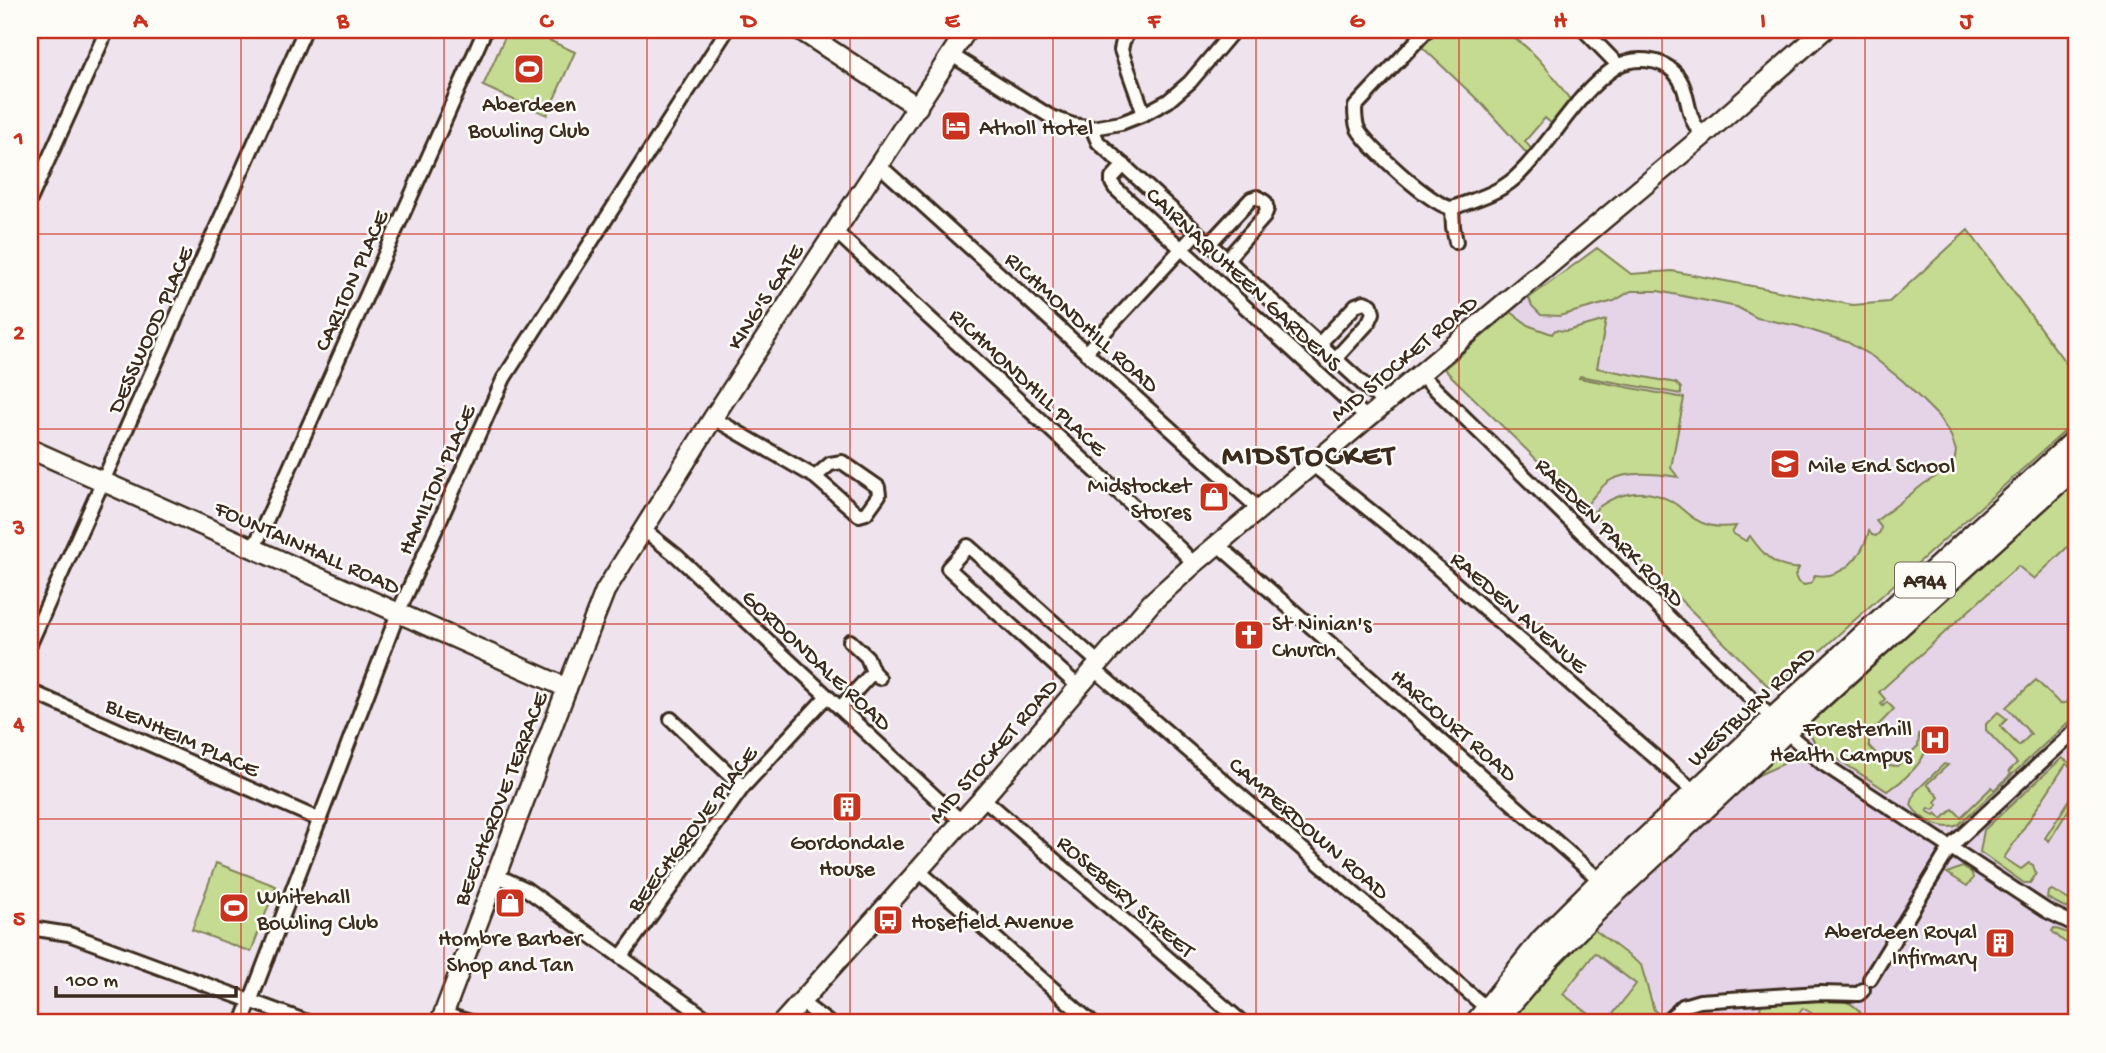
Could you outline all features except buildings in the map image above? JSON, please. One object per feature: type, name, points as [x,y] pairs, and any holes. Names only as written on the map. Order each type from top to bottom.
[{"type":"main road","name":"WESTBURN ROAD","points":[[1489,1018],[1779,725],[2076,440]]},
{"type":"main road","name":"WESTBURN ROAD","points":[[1489,1018],[1542,940],[1601,881],[1696,793],[1779,725],[2076,466]]},
{"type":"street","points":[[30,200],[107,30]]},
{"type":"street","name":"DESSWOOD PLACE","points":[[30,645],[305,30]]},
{"type":"street","name":"CARLTON PLACE","points":[[254,548],[485,30]]},
{"type":"street","name":"HAMILTON PLACE","points":[[242,1023],[398,613],[504,378],[727,30]]},
{"type":"street","points":[[800,30],[918,107]]},
{"type":"street","name":"KING'S GATE","points":[[605,592],[713,418],[967,30]]},
{"type":"street","points":[[1130,30],[1121,50],[1144,114]]},
{"type":"street","points":[[950,54],[1051,117],[1092,128],[1121,123],[1168,101],[1190,82],[1234,30]]},
{"type":"street","points":[[1427,30],[1355,107],[1356,127],[1370,144],[1427,197],[1446,208],[1489,195],[1512,180],[1592,86],[1618,65],[1635,61],[1657,61],[1676,74],[1685,90],[1692,119],[1703,136]]},
{"type":"street","points":[[1584,30],[1618,65]]},
{"type":"street","name":"MID STOCKET ROAD","points":[[782,1023],[919,871],[1152,602],[1217,544],[1703,136],[1822,30]]},
{"type":"street","name":"CAIRNAQUHEEN GARDENS","points":[[1092,128],[1098,142],[1385,404]]},
{"type":"street","name":"RICHMONDHILL ROAD","points":[[879,165],[1259,509]]},
{"type":"street","name":"CAIRNAQUHEEN GARDENS","points":[[1124,165],[1112,178],[1115,188],[1368,419]]},
{"type":"street","name":"CAIRNAQUHEEN GARDENS","points":[[1209,244],[1251,199],[1257,197],[1265,202],[1267,209],[1264,217],[1227,260]]},
{"type":"street","points":[[1452,208],[1456,242]]},
{"type":"street","name":"RICHMONDHILL PLACE","points":[[835,231],[1194,564]]},
{"type":"street","points":[[1086,352],[1197,232]]},
{"type":"street","name":"CAIRNAQUHEEN GARDENS","points":[[1320,343],[1356,305],[1364,302],[1371,305],[1373,313],[1369,322],[1336,358]]},
{"type":"street","name":"RAEDEN PARK ROAD","points":[[1420,374],[1779,725],[1822,763],[2047,911],[2074,925]]},
{"type":"street","points":[[713,418],[815,477],[859,515],[866,513],[880,495],[878,487],[842,461],[830,464],[815,477]]},
{"type":"street","name":"FOUNTAINHALL ROAD","points":[[30,449],[567,688]]},
{"type":"street","name":"RAEDEN AVENUE","points":[[1313,465],[1393,529],[1696,793]]},
{"type":"street","name":"GORDONDALE ROAD","points":[[643,528],[662,542],[962,822]]},
{"type":"street","name":"HARCOURT ROAD","points":[[1217,544],[1601,881]]},
{"type":"street","name":"CAMPERDOWN ROAD","points":[[1079,687],[948,568],[968,546],[1097,666],[1489,1018]]},
{"type":"street","name":"BEECHGROVE TERRACE","points":[[442,1019],[605,592]]},
{"type":"street","points":[[840,708],[876,675],[867,657],[850,640]]},
{"type":"street","name":"BLENHEIM PLACE","points":[[30,691],[320,820]]},
{"type":"street","name":"BEECHGROVE PLACE","points":[[621,957],[743,787],[827,696]]},
{"type":"street","points":[[671,719],[743,787]]},
{"type":"street","points":[[1870,979],[1951,846],[2076,730]]},
{"type":"street","name":"ROSEBERY STREET","points":[[983,798],[1243,1023]]},
{"type":"street","points":[[919,871],[1092,1023]]},
{"type":"street","points":[[496,875],[526,889],[713,1023]]},
{"type":"street","points":[[30,928],[69,934],[310,1023]]},
{"type":"street","points":[[1665,1023],[1683,1006],[1700,1001],[1819,993],[1859,994],[1863,990]]},
{"type":"street","points":[[801,1002],[829,1023]]},
{"type":"street","points":[[442,1019],[474,1023]]},
{"type":"shaded area","name":"Mile End School","points":[[1968,230],[2076,377],[2076,421],[1808,662],[1769,687],[1444,369],[1521,304],[1597,248],[1631,274],[1672,271],[1853,305],[1889,302]]},
{"type":"shaded area","name":"Foresterhill Health Campus","points":[[2076,480],[2076,1023],[1507,1023],[1546,976],[1750,772],[1855,684]]},
{"type":"green space","points":[[1492,29],[1508,35],[1519,41],[1539,60],[1571,101],[1553,125],[1545,118],[1525,141],[1532,150],[1528,155],[1481,103],[1421,46],[1436,30]]},
{"type":"green space","name":"Aberdeen Bowling Club","points":[[508,30],[527,30],[575,52],[547,115],[483,86]]},
{"type":"green space","points":[[1968,230],[2076,377],[2076,421],[1808,662],[1769,687],[1592,513],[1622,496],[1633,493],[1655,495],[1677,505],[1704,524],[1736,526],[1732,533],[1746,541],[1750,536],[1770,559],[1783,566],[1799,568],[1795,576],[1798,582],[1806,585],[1815,575],[1834,574],[1850,564],[1862,549],[1869,531],[1876,536],[1880,532],[1881,527],[1876,521],[1925,483],[1951,468],[1956,451],[1951,436],[1938,416],[1903,381],[1873,357],[1847,342],[1798,326],[1757,318],[1737,307],[1658,291],[1631,291],[1614,301],[1559,316],[1541,315],[1532,306],[1529,298],[1597,248],[1631,274],[1672,271],[1853,305],[1889,302]]},
{"type":"green space","points":[[1511,312],[1530,326],[1552,334],[1555,330],[1567,331],[1606,320],[1597,368],[1676,383],[1681,388],[1681,394],[1580,376],[1579,378],[1684,398],[1671,468],[1678,477],[1625,475],[1602,486],[1585,507],[1444,369]]},
{"type":"green space","points":[[2068,488],[2076,496],[2076,539],[2034,579],[2018,566],[1879,692],[1885,699],[1881,704],[1883,706],[1887,702],[1894,709],[1869,735],[1869,746],[1887,765],[1897,766],[1918,746],[1919,735],[1926,748],[1921,760],[1911,772],[1887,791],[1816,745],[1809,732],[1810,724]]},
{"type":"green space","points":[[2036,680],[2060,704],[2067,702],[2070,705],[2076,699],[2076,715],[1958,825],[1945,827],[1920,815],[1911,805],[1915,792],[1944,764],[1948,765],[1927,784],[1939,797],[1935,802],[1938,805],[1927,811],[1934,815],[1936,813],[1942,819],[1953,809],[1961,817],[1992,787],[1995,790],[2011,774],[2009,771],[2017,763],[1986,730],[1986,724],[1998,712],[2007,719],[2000,726],[2019,746],[2031,734],[2006,707]]},
{"type":"green space","points":[[1785,754],[1796,758],[1752,778],[1777,755]]},
{"type":"green space","points":[[2062,758],[2076,767],[2076,770],[2066,764],[2004,858],[2021,869],[2029,863],[2033,865],[2036,874],[2030,883],[2024,883],[1980,852],[1984,830]]},
{"type":"green space","points":[[2076,790],[2076,798],[2049,841],[2045,838]]},
{"type":"green space","name":"Whitehall Bowling Club","points":[[216,863],[276,886],[251,952],[192,930]]},
{"type":"green space","points":[[1962,867],[1972,873],[1973,879],[1967,886],[1947,873]]},
{"type":"green space","points":[[2052,890],[2076,904],[2076,913],[2047,898],[2048,892]]},
{"type":"green space","points":[[1592,928],[1641,965],[1657,1013],[1655,1016],[1661,1020],[1659,1023],[1606,1023],[1636,984],[1595,953],[1563,994],[1601,1023],[1507,1023],[1546,976]]},
{"type":"green space","points":[[2054,928],[2076,936],[2076,949],[2052,931]]},
{"type":"green space","points":[[1839,1000],[1856,1007],[1866,1023],[1819,1023],[1821,1019],[1803,1008],[1796,1018],[1799,1020],[1797,1023],[1758,1023],[1761,1004]]},
{"type":"green space","points":[[1707,1011],[1713,1013],[1715,1020],[1712,1023],[1680,1023],[1692,1015]]},
{"type":"place","name":"Aberdeen Bowling Club","points":[[529,69]]},
{"type":"place","name":"Atholl Hotel","points":[[956,126]]},
{"type":"place","name":"Mile End School","points":[[1785,464]]},
{"type":"place","name":"Midstocket Stores","points":[[1214,497]]},
{"type":"place","name":"St Ninian's Church","points":[[1249,635]]},
{"type":"place","name":"Foresterhill Health Campus","points":[[1935,740]]},
{"type":"place","name":"Gordondale House","points":[[847,807]]},
{"type":"place","name":"Hombre Barber Shop and Tan","points":[[510,903]]},
{"type":"place","name":"Whitehall Bowling Club","points":[[234,908]]},
{"type":"place","name":"Hosefield Avenue","points":[[888,920]]},
{"type":"place","name":"Aberdeen Royal Infirmary","points":[[2000,943]]},
{"type":"district","name":"MIDSTOCKET","points":[[1309,454]]}]
